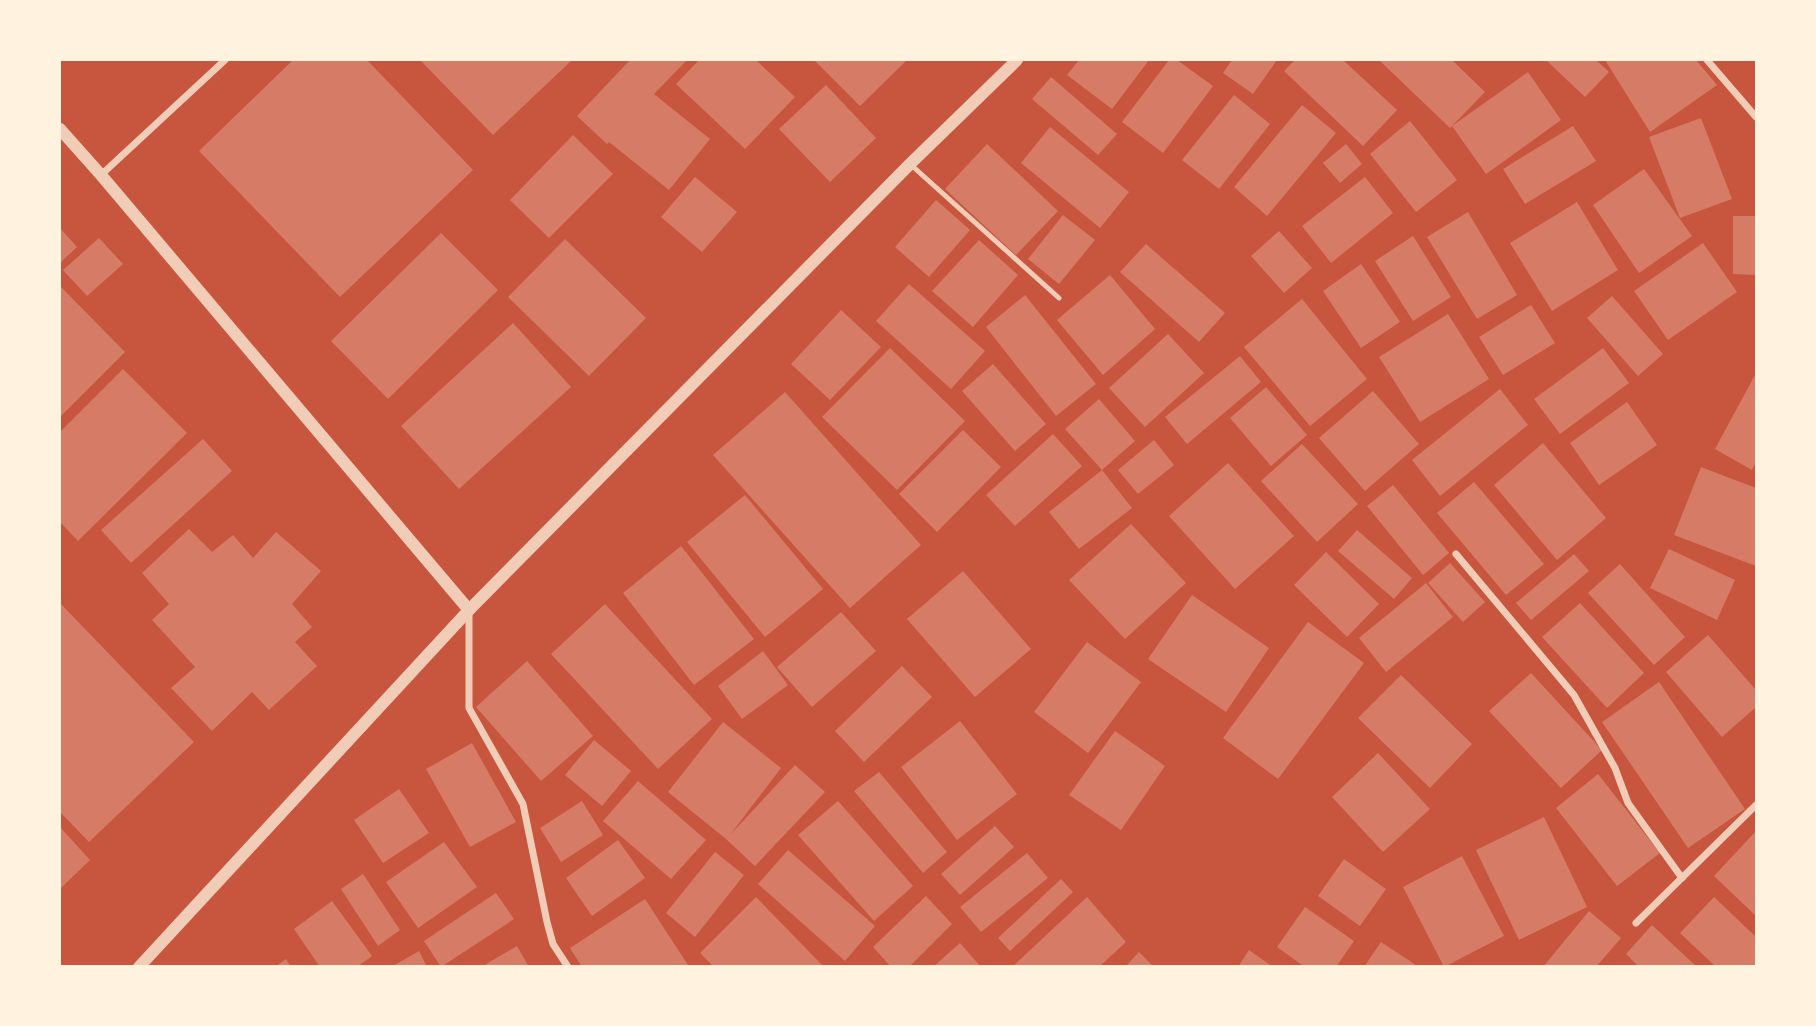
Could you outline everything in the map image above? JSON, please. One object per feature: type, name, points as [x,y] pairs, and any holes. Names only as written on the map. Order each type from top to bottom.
[{"type":"street","points":[[101,175],[225,60]]},
{"type":"street","points":[[139,967],[469,610],[910,164],[1017,60]]},
{"type":"street","points":[[1707,60],[1756,117]]},
{"type":"street","points":[[60,129],[469,610],[469,708],[523,804],[553,944],[568,967]]},
{"type":"street","points":[[1456,554],[1574,695],[1615,768],[1628,803],[1682,878]]},
{"type":"street","points":[[1636,923],[1756,805]]},
{"type":"lane","points":[[910,164],[1059,298]]},
{"type":"building","points":[[293,60],[367,60],[473,170],[340,297],[199,151]]},
{"type":"building","points":[[420,60],[572,60],[493,135]]},
{"type":"building","points":[[630,60],[687,60],[654,94],[710,139],[669,190],[609,142],[607,144],[577,116]]},
{"type":"building","points":[[699,60],[756,60],[795,97],[745,149],[676,84]]},
{"type":"building","points":[[814,60],[907,60],[860,106]]},
{"type":"building","points":[[1079,60],[1149,60],[1112,109],[1067,75]]},
{"type":"building","points":[[1169,60],[1177,60],[1213,86],[1163,153],[1122,122]]},
{"type":"building","points":[[1232,60],[1277,60],[1253,94],[1223,73]]},
{"type":"building","points":[[1295,60],[1343,60],[1397,110],[1363,146],[1284,71]]},
{"type":"building","points":[[1379,60],[1452,60],[1485,92],[1450,128]]},
{"type":"building","points":[[1546,60],[1596,60],[1609,72],[1585,97]]},
{"type":"building","points":[[1605,60],[1696,60],[1717,85],[1650,132]]},
{"type":"building","points":[[1528,72],[1561,120],[1486,174],[1452,126]]},
{"type":"building","points":[[1051,77],[1117,134],[1098,155],[1032,99]]},
{"type":"building","points":[[826,85],[876,138],[830,182],[779,129]]},
{"type":"building","points":[[1234,95],[1270,124],[1219,189],[1182,160]]},
{"type":"building","points":[[1302,105],[1336,133],[1267,216],[1234,187]]},
{"type":"building","points":[[1701,118],[1732,199],[1680,218],[1649,137]]},
{"type":"building","points":[[1410,121],[1457,180],[1416,212],[1370,154]]},
{"type":"building","points":[[1573,126],[1596,161],[1525,204],[1503,169]]},
{"type":"building","points":[[1050,127],[1129,192],[1100,228],[1021,163]]},
{"type":"building","points":[[573,135],[613,174],[549,238],[510,200]]},
{"type":"building","points":[[987,144],[1058,211],[1016,255],[945,189]]},
{"type":"building","points":[[1346,144],[1362,164],[1340,183],[1323,163]]},
{"type":"building","points":[[1644,169],[1692,236],[1639,273],[1593,205]]},
{"type":"building","points":[[695,177],[737,212],[702,252],[661,217]]},
{"type":"building","points":[[1365,177],[1393,213],[1331,263],[1302,226]]},
{"type":"building","points":[[936,200],[970,230],[929,277],[895,247]]},
{"type":"building","points":[[1577,202],[1618,270],[1552,311],[1510,243]]},
{"type":"building","points":[[1468,212],[1517,295],[1477,319],[1427,237]]},
{"type":"building","points":[[1063,215],[1095,240],[1059,284],[1028,259]]},
{"type":"building","points":[[1733,216],[1756,216],[1756,275],[1733,274]]},
{"type":"building","points":[[60,228],[77,247],[60,263]]},
{"type":"building","points":[[1279,231],[1312,268],[1284,293],[1251,256]]},
{"type":"building","points":[[441,233],[498,290],[388,399],[331,341]]},
{"type":"building","points":[[1413,236],[1451,297],[1413,321],[1375,261]]},
{"type":"building","points":[[99,238],[123,264],[87,296],[63,270]]},
{"type":"building","points":[[565,239],[646,318],[589,376],[508,297]]},
{"type":"building","points":[[979,240],[1018,275],[973,327],[932,291]]},
{"type":"building","points":[[1703,243],[1737,292],[1668,340],[1634,291]]},
{"type":"building","points":[[1146,244],[1225,313],[1199,342],[1120,272]]},
{"type":"building","points":[[1361,264],[1400,322],[1361,348],[1323,291]]},
{"type":"building","points":[[1110,275],[1155,329],[1103,375],[1057,320]]},
{"type":"building","points":[[909,284],[985,351],[951,389],[876,321]]},
{"type":"building","points":[[61,287],[125,352],[60,417],[60,289]]},
{"type":"building","points":[[1025,295],[1096,384],[1056,416],[986,327]]},
{"type":"building","points":[[1612,296],[1663,354],[1638,376],[1587,318]]},
{"type":"building","points":[[1302,299],[1367,379],[1310,426],[1244,347]]},
{"type":"building","points":[[1531,305],[1555,343],[1503,375],[1479,337]]},
{"type":"building","points":[[841,310],[881,347],[830,400],[791,364]]},
{"type":"building","points":[[1448,314],[1489,379],[1420,422],[1379,357]]},
{"type":"building","points":[[513,323],[571,387],[459,489],[401,426]]},
{"type":"building","points":[[1168,334],[1204,373],[1145,427],[1109,388]]},
{"type":"building","points":[[890,348],[965,421],[897,490],[822,417]]},
{"type":"building","points":[[1603,348],[1629,383],[1560,434],[1534,399]]},
{"type":"building","points":[[1240,356],[1261,382],[1187,444],[1165,417]]},
{"type":"building","points":[[993,364],[1046,424],[1015,451],[962,391]]},
{"type":"building","points":[[123,369],[187,433],[78,541],[60,522],[60,432]]},
{"type":"building","points":[[1756,373],[1756,462],[1752,470],[1715,449]]},
{"type":"building","points":[[1266,387],[1307,435],[1271,466],[1230,418]]},
{"type":"building","points":[[1500,389],[1528,425],[1440,496],[1412,460]]},
{"type":"building","points":[[1373,391],[1419,444],[1365,491],[1319,438]]},
{"type":"building","points":[[785,392],[921,545],[850,608],[713,455]]},
{"type":"building","points":[[1099,399],[1135,441],[1102,470],[1065,429]]},
{"type":"building","points":[[1627,402],[1657,445],[1599,485],[1570,443]]},
{"type":"building","points":[[963,430],[1001,467],[937,532],[899,494]]},
{"type":"building","points":[[1053,434],[1082,466],[1015,526],[986,495]]},
{"type":"building","points":[[203,439],[232,471],[131,563],[101,530]]},
{"type":"building","points":[[1154,440],[1174,465],[1138,494],[1118,470]]},
{"type":"building","points":[[1543,443],[1606,518],[1557,560],[1494,485]]},
{"type":"building","points":[[1302,444],[1358,504],[1317,542],[1261,481]]},
{"type":"building","points":[[1228,463],[1294,536],[1235,589],[1169,516]]},
{"type":"building","points":[[1701,467],[1756,488],[1756,566],[1674,535]]},
{"type":"building","points":[[1102,470],[1132,508],[1079,549],[1049,512]]},
{"type":"building","points":[[1474,482],[1544,564],[1506,595],[1437,513]]},
{"type":"building","points":[[1393,485],[1449,553],[1423,575],[1367,506]]},
{"type":"building","points":[[745,495],[823,589],[765,637],[687,542]]},
{"type":"building","points":[[1131,524],[1186,583],[1125,639],[1069,580]]},
{"type":"building","points":[[189,529],[212,552],[233,535],[253,558],[276,532],[321,571],[292,604],[312,627],[295,642],[317,666],[269,710],[252,692],[212,731],[171,688],[195,667],[152,620],[169,604],[142,573]]},
{"type":"building","points":[[1357,530],[1412,578],[1394,599],[1338,551]]},
{"type":"building","points":[[681,546],[754,639],[694,685],[623,593]]},
{"type":"building","points":[[1669,549],[1735,580],[1717,620],[1650,588]]},
{"type":"building","points":[[1326,552],[1379,604],[1347,637],[1294,585]]},
{"type":"building","points":[[1574,554],[1589,571],[1531,620],[1516,603]]},
{"type":"building","points":[[1450,563],[1485,602],[1463,622],[1428,583]]},
{"type":"building","points":[[1620,564],[1685,637],[1654,665],[1588,593]]},
{"type":"building","points":[[963,571],[1031,649],[975,697],[907,619]]},
{"type":"building","points":[[1426,583],[1453,617],[1386,672],[1359,638]]},
{"type":"building","points":[[1192,595],[1269,648],[1226,712],[1148,659]]},
{"type":"building","points":[[60,603],[194,742],[89,842],[60,812]]},
{"type":"building","points":[[1580,603],[1644,673],[1607,708],[1542,637]]},
{"type":"building","points":[[605,604],[712,719],[658,769],[551,654]]},
{"type":"building","points":[[841,612],[876,651],[812,707],[777,667]]},
{"type":"building","points":[[1308,622],[1364,663],[1278,779],[1223,738]]},
{"type":"building","points":[[1708,635],[1756,690],[1756,707],[1722,737],[1666,672]]},
{"type":"building","points":[[1087,642],[1141,682],[1088,753],[1034,712]]},
{"type":"building","points":[[763,651],[788,685],[742,719],[718,686]]},
{"type":"building","points":[[527,661],[593,736],[541,781],[476,707]]},
{"type":"building","points":[[902,666],[932,697],[864,762],[835,731]]},
{"type":"building","points":[[1531,673],[1602,750],[1561,788],[1489,711]]},
{"type":"building","points":[[1401,675],[1472,744],[1430,788],[1358,718]]},
{"type":"building","points":[[1659,682],[1745,809],[1688,848],[1602,722]]},
{"type":"building","points":[[960,721],[1017,794],[957,840],[901,767]]},
{"type":"building","points":[[723,722],[781,768],[730,835],[795,765],[825,792],[755,866],[668,792]]},
{"type":"building","points":[[1115,731],[1165,766],[1121,830],[1069,795]]},
{"type":"building","points":[[594,740],[631,771],[602,806],[565,775]]},
{"type":"building","points":[[472,743],[516,822],[470,847],[426,769]]},
{"type":"building","points":[[1378,753],[1430,809],[1383,852],[1332,797]]},
{"type":"building","points":[[879,772],[947,852],[923,873],[854,791]]},
{"type":"building","points":[[1598,774],[1660,853],[1617,886],[1556,808]]},
{"type":"building","points":[[638,781],[706,840],[671,879],[603,821]]},
{"type":"building","points":[[399,789],[429,833],[383,863],[354,820]]},
{"type":"building","points":[[582,801],[603,835],[561,862],[540,828]]},
{"type":"building","points":[[838,801],[913,886],[874,921],[798,835]]},
{"type":"building","points":[[1544,817],[1587,907],[1519,940],[1476,850]]},
{"type":"building","points":[[995,826],[1014,847],[960,895],[941,874]]},
{"type":"building","points":[[60,827],[90,860],[60,889]]},
{"type":"building","points":[[1756,831],[1756,916],[1714,876]]},
{"type":"building","points":[[618,840],[645,878],[592,916],[566,878]]},
{"type":"building","points":[[444,842],[477,887],[418,928],[386,882]]},
{"type":"building","points":[[788,850],[875,926],[845,961],[758,884]]},
{"type":"building","points":[[715,852],[744,875],[695,937],[666,913]]},
{"type":"building","points":[[1027,853],[1048,878],[981,932],[960,907]]},
{"type":"building","points":[[1462,856],[1504,936],[1444,967],[1403,887]]},
{"type":"building","points":[[1344,859],[1386,889],[1360,926],[1318,896]]},
{"type":"building","points":[[363,874],[400,930],[378,946],[341,889]]},
{"type":"building","points":[[1061,879],[1073,892],[1010,951],[998,938]]},
{"type":"building","points":[[496,893],[514,919],[441,967],[424,941]]},
{"type":"building","points":[[926,896],[952,924],[909,967],[891,967],[873,947]]},
{"type":"building","points":[[756,897],[824,967],[714,967],[700,953]]},
{"type":"building","points":[[1087,897],[1126,942],[1099,967],[1012,967]]},
{"type":"building","points":[[1714,897],[1756,937],[1756,967],[1716,967],[1680,933]]},
{"type":"building","points":[[645,899],[688,965],[582,967],[570,948]]},
{"type":"building","points":[[332,901],[372,956],[357,967],[320,967],[294,929]]},
{"type":"building","points":[[1305,907],[1354,941],[1336,967],[1305,967],[1277,947]]},
{"type":"building","points":[[1589,911],[1621,938],[1596,967],[1543,967]]},
{"type":"building","points":[[1652,925],[1697,967],[1639,967],[1626,954]]},
{"type":"building","points":[[1381,942],[1419,967],[1364,967]]},
{"type":"building","points":[[960,943],[981,967],[933,967]]},
{"type":"building","points":[[517,946],[529,967],[481,967]]},
{"type":"building","points":[[1249,950],[1273,967],[1238,967]]},
{"type":"building","points":[[419,951],[427,967],[391,967]]},
{"type":"building","points":[[1139,952],[1154,967],[1125,967]]},
{"type":"building","points":[[286,959],[291,967],[275,967]]}]
